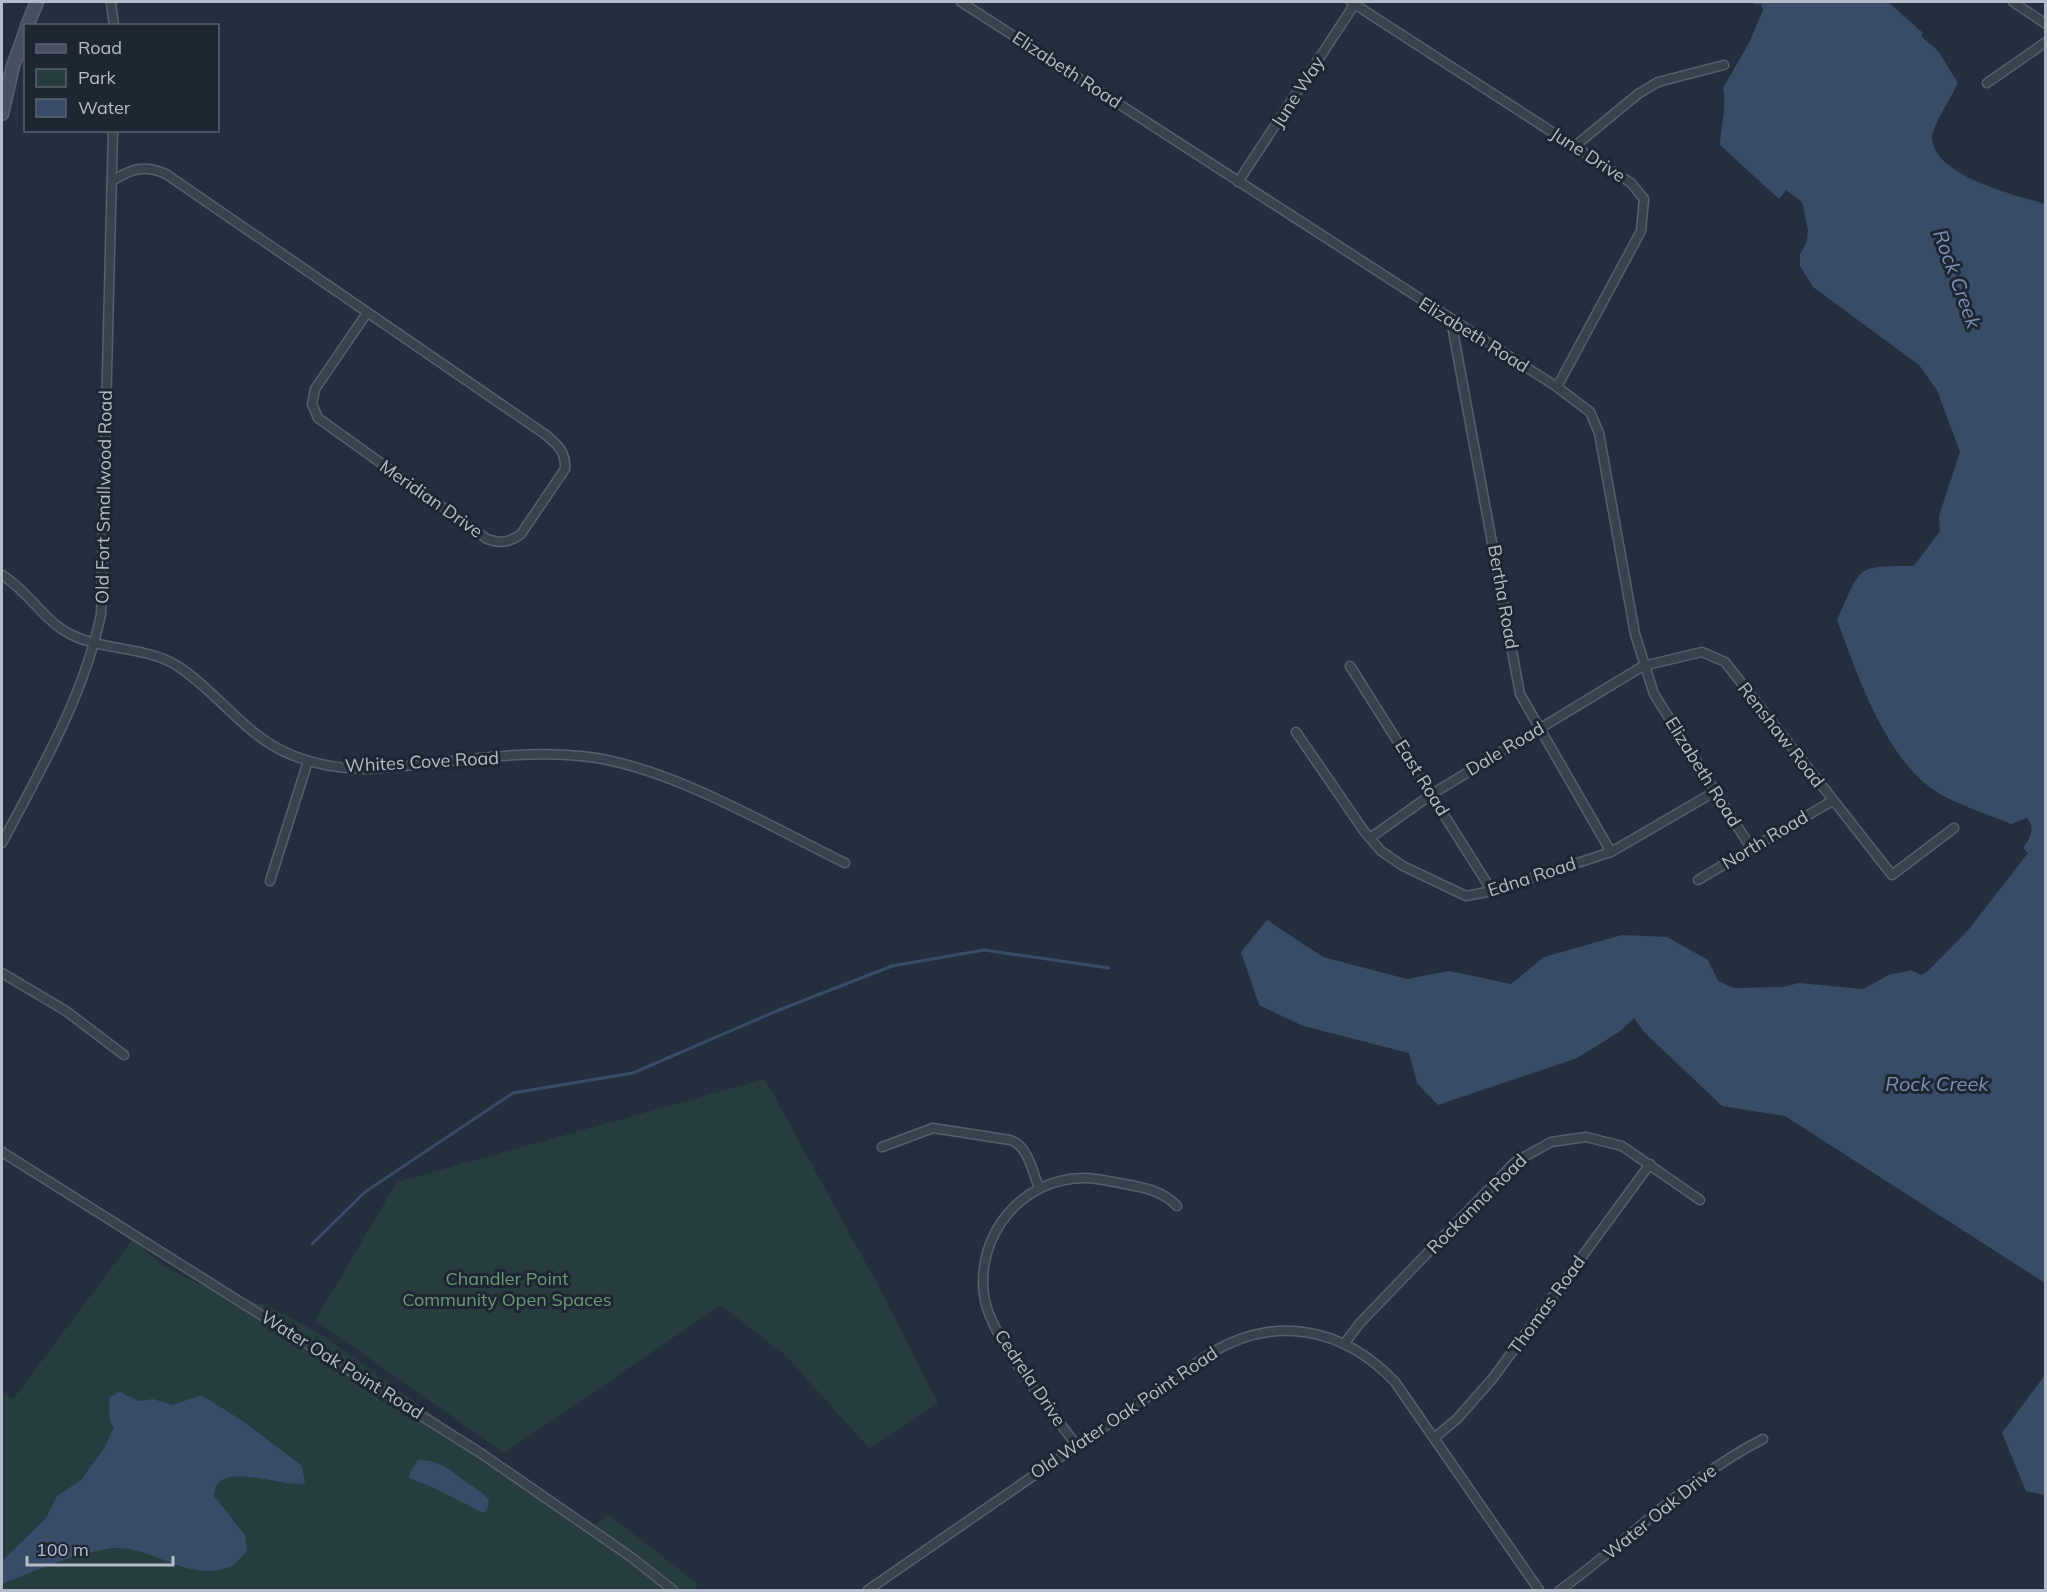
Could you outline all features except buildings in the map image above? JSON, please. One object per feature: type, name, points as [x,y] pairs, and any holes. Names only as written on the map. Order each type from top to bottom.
[{"type":"main road","points":[[28,24],[37,2]]},
{"type":"main road","points":[[2,114],[13,66],[24,36]]},
{"type":"street","points":[[111,2],[114,24]]},
{"type":"street","name":"Elizabeth Road","points":[[961,2],[1557,387],[1590,412],[1595,420],[1643,666],[1654,694],[1751,848]]},
{"type":"street","name":"June Way","points":[[1238,182],[1354,2]]},
{"type":"street","name":"June Drive","points":[[1354,2],[1630,183],[1644,199],[1645,211],[1641,231],[1557,387]]},
{"type":"street","points":[[2013,2],[2046,24]]},
{"type":"street","points":[[1987,83],[2046,42]]},
{"type":"street","points":[[1575,146],[1638,94],[1658,82],[1724,65]]},
{"type":"street","name":"Old Fort Smallwood Road","points":[[2,843],[80,686],[95,644],[101,614],[113,132]]},
{"type":"street","name":"Meridian Drive","points":[[112,181],[138,168],[151,168],[166,174],[546,435],[561,449],[566,459],[561,477],[521,534],[512,541],[496,542],[488,539],[318,418],[312,404],[315,390],[367,313]]},
{"type":"street","name":"Bertha Road","points":[[1451,320],[1520,694],[1538,729],[1611,852]]},
{"type":"street","name":"Whites Cove Road","points":[[2,575],[19,586],[60,628],[95,644],[162,658],[196,680],[256,734],[283,751],[308,761],[344,769],[363,769],[536,755],[599,758],[671,779],[845,863]]},
{"type":"street","name":"Renshaw Road","points":[[1643,666],[1702,652],[1725,662],[1892,875],[1954,828]]},
{"type":"street","name":"East Road","points":[[1350,666],[1492,891]]},
{"type":"street","name":"Dale Road","points":[[1370,838],[1432,794],[1643,666]]},
{"type":"street","name":"Edna Road","points":[[1296,732],[1370,838],[1394,861],[1458,893],[1476,895],[1492,891],[1611,852],[1716,791]]},
{"type":"street","points":[[270,881],[308,761]]},
{"type":"street","name":"North Road","points":[[1698,880],[1832,801]]},
{"type":"street","points":[[2,973],[66,1011],[124,1055]]},
{"type":"street","points":[[882,1147],[933,1128],[1010,1140],[1024,1150],[1039,1188]]},
{"type":"street","name":"Rockanna Road","points":[[1344,1344],[1360,1323],[1515,1162],[1537,1147],[1574,1137],[1597,1138],[1622,1146],[1700,1200]]},
{"type":"street","name":"Water Oak Point Road","points":[[2,1152],[482,1454],[631,1557],[673,1590]]},
{"type":"street","name":"Thomas Road","points":[[1434,1438],[1456,1419],[1493,1378],[1650,1164]]},
{"type":"street","name":"Cedrela Drive","points":[[1077,1446],[1002,1341],[988,1312],[984,1297],[983,1266],[990,1239],[1010,1210],[1039,1188],[1069,1180],[1094,1178],[1155,1191],[1171,1199],[1177,1206]]},
{"type":"street","name":"Old Water Oak Point Road","points":[[868,1590],[1211,1353],[1234,1341],[1260,1333],[1290,1330],[1312,1333],[1344,1344],[1385,1372],[1434,1438],[1539,1590]]},
{"type":"street","name":"Water Oak Drive","points":[[1560,1590],[1624,1541],[1680,1491],[1734,1454],[1763,1439]]},
{"type":"green space","name":"Chandler Point Community Open Spaces","points":[[765,1079],[880,1289],[938,1403],[869,1448],[786,1356],[721,1305],[504,1453],[315,1320],[397,1182]]},
{"type":"green space","points":[[133,1239],[160,1264],[203,1286],[272,1308],[318,1332],[590,1528],[609,1515],[698,1584],[694,1590],[2,1590],[2,1392],[13,1399]]},
{"type":"water","name":"Rock Creek","points":[[1754,2],[1888,2],[1923,33],[1921,36],[1938,51],[1958,83],[1933,132],[1936,151],[1946,163],[1978,182],[2045,204],[2045,1283],[1785,1116],[1722,1106],[1644,1032],[1634,1018],[1619,1032],[1577,1058],[1438,1105],[1417,1083],[1409,1053],[1303,1026],[1259,1005],[1241,952],[1267,920],[1323,957],[1407,979],[1449,971],[1511,984],[1544,957],[1622,935],[1667,937],[1708,960],[1718,981],[1734,988],[1783,987],[1799,983],[1863,989],[1889,975],[1911,970],[1921,975],[1928,971],[1969,929],[2028,853],[2023,848],[2032,830],[2027,818],[2011,824],[1967,807],[1935,791],[1911,770],[1884,731],[1873,709],[1837,620],[1851,589],[1862,573],[1880,567],[1914,566],[1940,531],[1939,516],[1960,452],[1937,390],[1919,365],[1813,287],[1800,266],[1800,254],[1807,242],[1808,230],[1802,202],[1786,190],[1779,199],[1720,145],[1724,107],[1723,88],[1749,43],[1763,10],[1761,4],[1754,4]]},
{"type":"water","points":[[2045,1375],[2045,1495],[2026,1491],[2002,1433]]},
{"type":"water","points":[[120,1392],[139,1401],[153,1399],[173,1405],[201,1395],[243,1421],[302,1466],[305,1483],[295,1484],[238,1476],[226,1478],[218,1484],[214,1496],[245,1535],[247,1551],[230,1567],[214,1571],[198,1570],[137,1551],[122,1548],[106,1549],[66,1559],[2,1584],[2,1561],[46,1518],[57,1496],[81,1480],[105,1447],[114,1427],[110,1422],[109,1397]]},
{"type":"water","points":[[418,1460],[444,1466],[484,1494],[489,1500],[487,1510],[483,1513],[409,1478]]},
{"type":"waterway","points":[[312,1244],[365,1192],[513,1093],[633,1073],[779,1010],[892,966],[984,950],[1109,968]]}]
